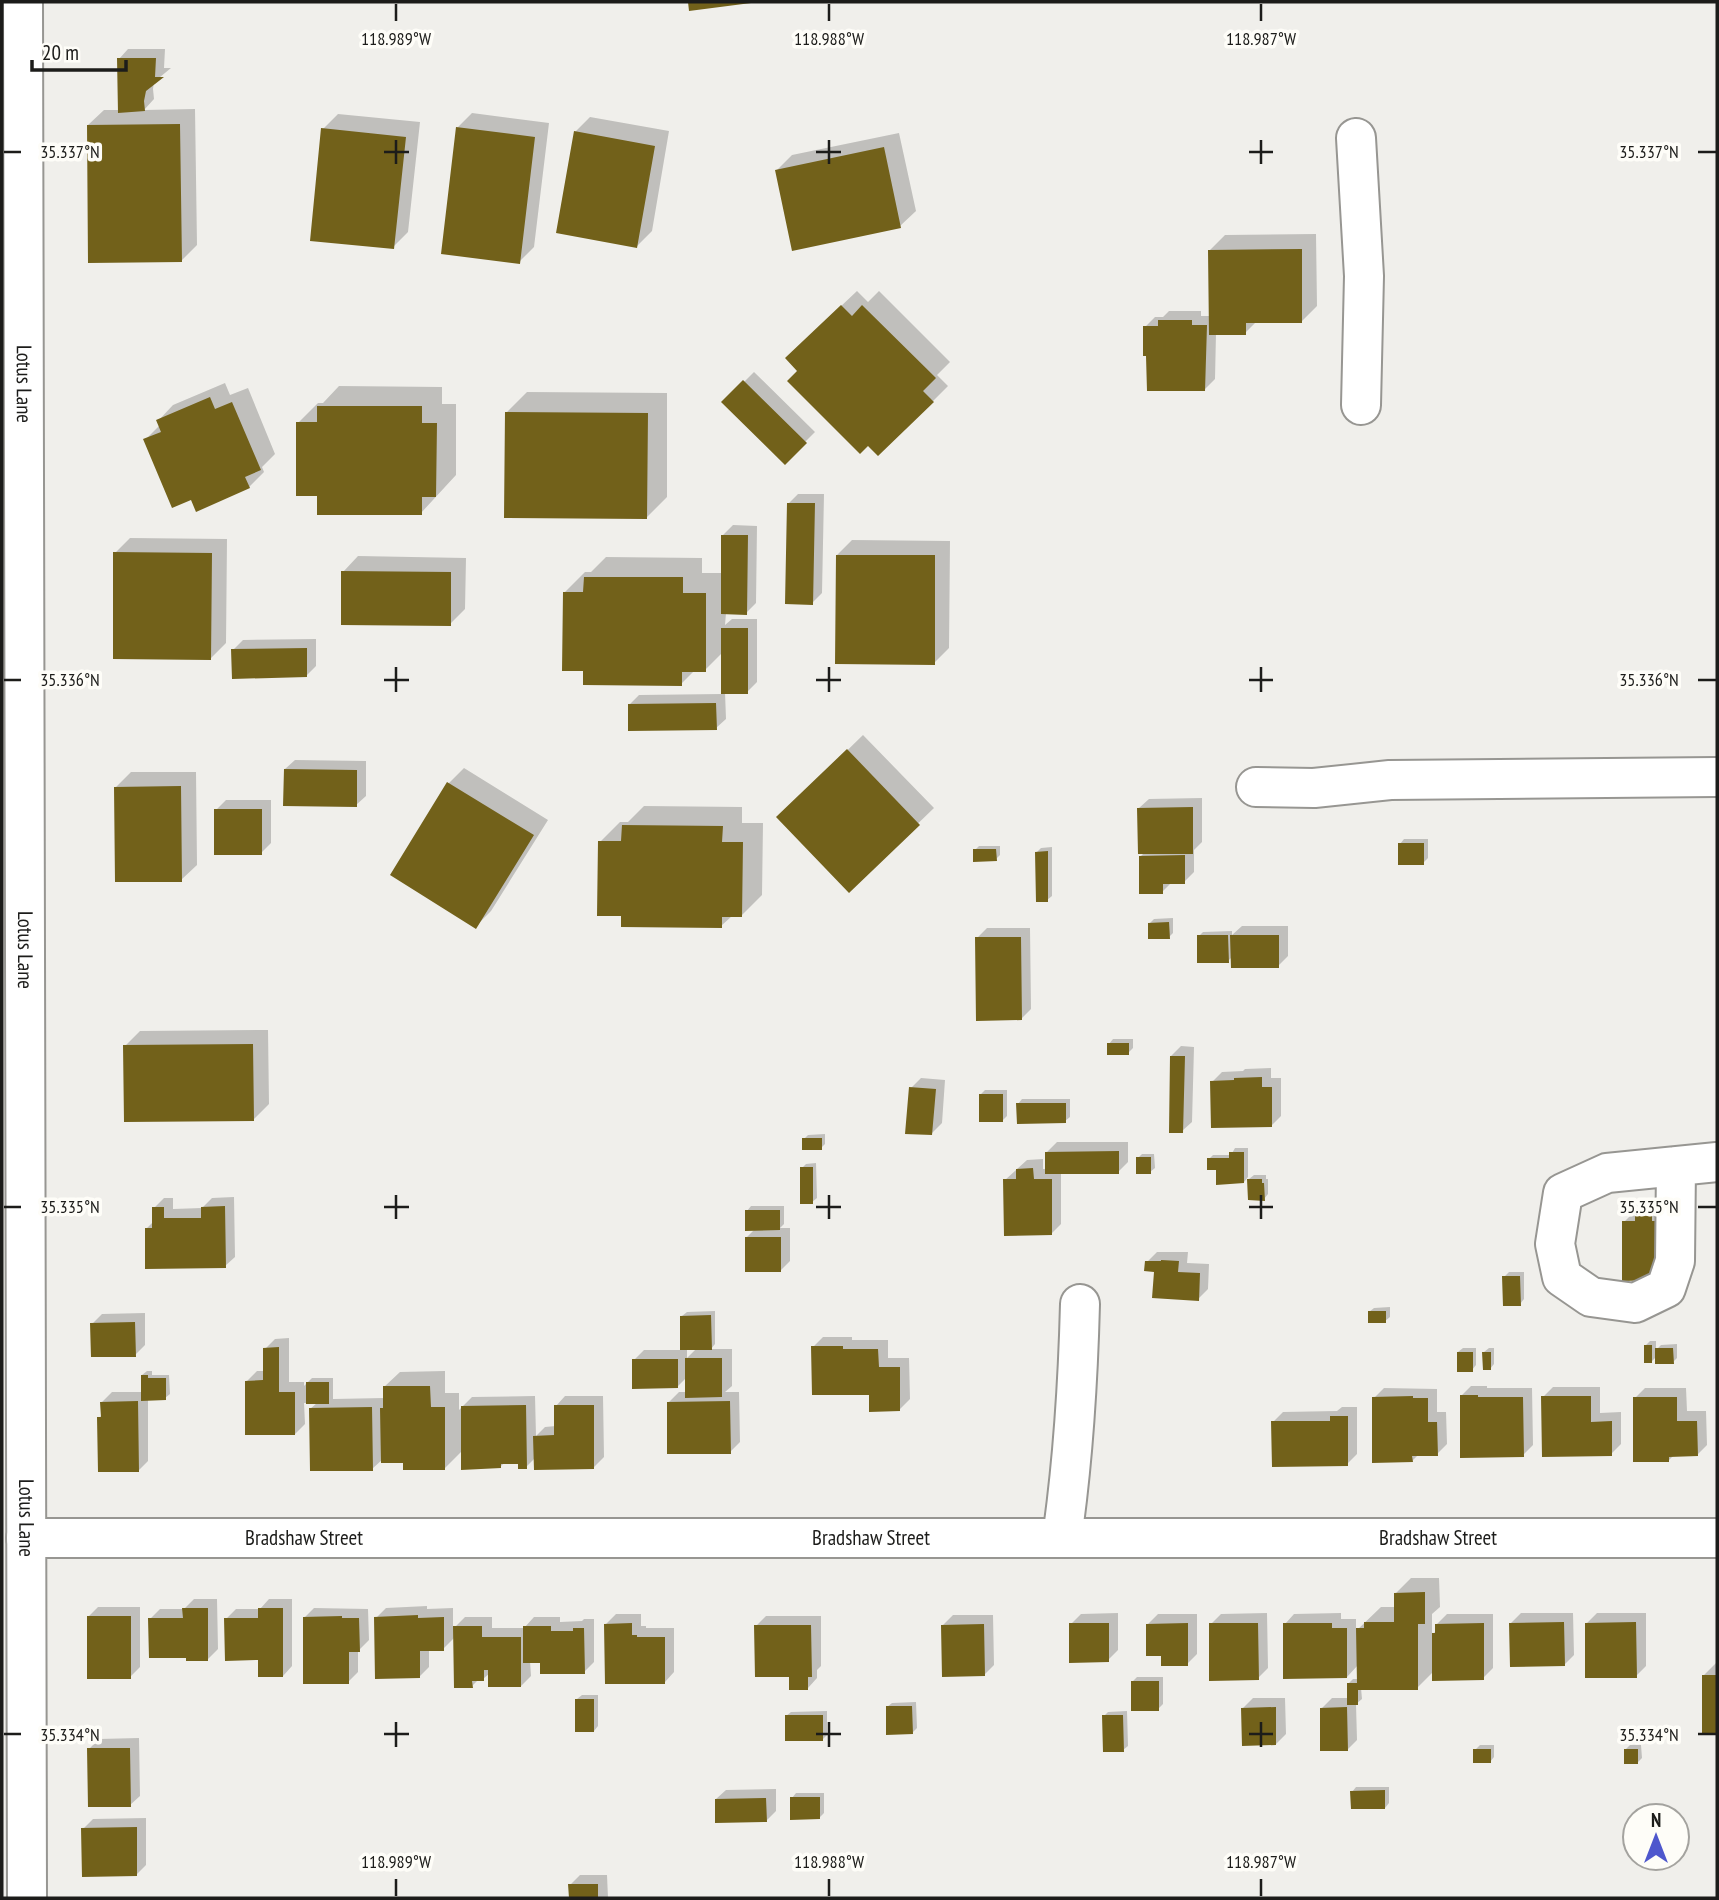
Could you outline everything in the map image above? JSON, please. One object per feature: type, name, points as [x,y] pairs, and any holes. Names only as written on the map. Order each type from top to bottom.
[{"type":"street","name":"Lotus Lane","points":[[23,2],[13,288],[13,1062],[26,1538],[27,1898]]},
{"type":"street","points":[[1356,138],[1364,276],[1361,405]]},
{"type":"street","points":[[1256,787],[1314,788],[1390,780],[1717,777]]},
{"type":"street","points":[[1676,1166],[1717,1162]]},
{"type":"street","points":[[1062,1538],[1068,1496],[1080,1304]]},
{"type":"street","name":"Bradshaw Street","points":[[26,1538],[1717,1538]]},
{"type":"building","points":[[688,2],[751,2],[751,3],[689,11]]},
{"type":"building","points":[[117,58],[156,58],[155,77],[164,77],[146,91],[145,111],[118,113]]},
{"type":"building","points":[[180,124],[182,262],[88,263],[87,125]]},
{"type":"building","points":[[456,127],[535,137],[520,264],[441,254]]},
{"type":"building","points":[[321,128],[406,137],[394,249],[310,241]]},
{"type":"building","points":[[574,131],[655,146],[637,248],[556,233]]},
{"type":"building","points":[[884,147],[901,228],[792,251],[775,170]]},
{"type":"building","points":[[1302,249],[1302,323],[1246,323],[1246,335],[1209,335],[1208,250]]},
{"type":"building","points":[[841,305],[852,316],[862,305],[936,378],[923,391],[934,402],[878,456],[868,446],[860,454],[787,381],[797,371],[785,358]]},
{"type":"building","points":[[1158,320],[1192,320],[1192,325],[1207,325],[1205,391],[1147,391],[1143,326],[1158,326]]},
{"type":"building","points":[[743,380],[807,443],[785,465],[721,402]]},
{"type":"building","points":[[210,397],[215,409],[232,402],[261,470],[245,477],[250,488],[196,512],[191,500],[172,508],[143,439],[161,432],[156,420]]},
{"type":"building","points":[[317,406],[422,406],[422,423],[437,423],[436,497],[422,497],[422,515],[317,515],[317,496],[296,496],[296,422],[317,422]]},
{"type":"building","points":[[505,412],[648,413],[647,519],[504,518]]},
{"type":"building","points":[[787,503],[815,503],[813,605],[785,604]]},
{"type":"building","points":[[721,535],[748,535],[747,615],[721,614]]},
{"type":"building","points":[[113,552],[212,553],[211,660],[113,659]]},
{"type":"building","points":[[836,555],[935,555],[935,665],[835,664]]},
{"type":"building","points":[[341,571],[451,572],[451,626],[341,625]]},
{"type":"building","points":[[584,577],[683,577],[683,593],[706,593],[706,672],[682,672],[682,686],[583,685],[583,671],[562,671],[563,592],[583,592]]},
{"type":"building","points":[[721,628],[748,628],[748,694],[721,694]]},
{"type":"building","points":[[307,648],[307,677],[232,679],[231,649]]},
{"type":"building","points":[[716,703],[717,730],[628,731],[628,704]]},
{"type":"building","points":[[847,749],[920,825],[849,893],[776,817]]},
{"type":"building","points":[[284,769],[357,770],[357,807],[283,806]]},
{"type":"building","points":[[447,782],[534,835],[476,929],[390,875]]},
{"type":"building","points":[[181,786],[182,882],[115,882],[114,787]]},
{"type":"building","points":[[1193,807],[1193,854],[1138,854],[1137,808]]},
{"type":"building","points":[[214,809],[262,809],[262,855],[214,855]]},
{"type":"building","points":[[622,825],[723,826],[722,842],[743,842],[742,917],[722,917],[722,928],[621,927],[621,916],[597,916],[598,841],[621,841]]},
{"type":"building","points":[[1398,843],[1424,843],[1424,865],[1398,865]]},
{"type":"building","points":[[973,849],[996,849],[997,861],[973,862]]},
{"type":"building","points":[[1048,851],[1048,902],[1036,902],[1035,852]]},
{"type":"building","points":[[1185,855],[1185,884],[1163,884],[1163,894],[1139,894],[1139,856]]},
{"type":"building","points":[[1169,922],[1170,939],[1148,939],[1148,923]]},
{"type":"building","points":[[1197,935],[1228,935],[1229,963],[1197,963]]},
{"type":"building","points":[[1230,935],[1279,935],[1279,968],[1231,968]]},
{"type":"building","points":[[975,937],[1021,937],[1022,1020],[976,1021]]},
{"type":"building","points":[[1107,1043],[1129,1043],[1129,1055],[1107,1055]]},
{"type":"building","points":[[253,1044],[254,1121],[124,1122],[123,1045]]},
{"type":"building","points":[[1170,1056],[1185,1056],[1183,1133],[1169,1133]]},
{"type":"building","points":[[1262,1077],[1262,1087],[1272,1087],[1272,1127],[1211,1128],[1210,1081]]},
{"type":"building","points":[[909,1087],[936,1089],[932,1135],[905,1134]]},
{"type":"building","points":[[979,1094],[1003,1094],[1003,1122],[979,1122]]},
{"type":"building","points":[[1016,1103],[1066,1103],[1066,1123],[1017,1124]]},
{"type":"building","points":[[802,1138],[822,1138],[822,1150],[802,1150]]},
{"type":"building","points":[[1119,1151],[1119,1174],[1045,1174],[1045,1152]]},
{"type":"building","points":[[1229,1152],[1244,1152],[1244,1183],[1216,1185],[1216,1170],[1207,1170],[1207,1158],[1229,1158]]},
{"type":"building","points":[[1136,1157],[1151,1157],[1151,1174],[1136,1174]]},
{"type":"building","points":[[800,1167],[813,1167],[813,1204],[800,1204]]},
{"type":"building","points":[[1033,1168],[1034,1179],[1052,1179],[1052,1235],[1004,1236],[1003,1179],[1016,1179],[1016,1169]]},
{"type":"building","points":[[1247,1179],[1262,1179],[1265,1201],[1248,1200]]},
{"type":"building","points":[[225,1206],[226,1268],[145,1269],[145,1228],[152,1228],[152,1207],[164,1207],[164,1218],[201,1218],[201,1207]]},
{"type":"building","points":[[745,1210],[780,1210],[780,1230],[745,1231]]},
{"type":"building","points":[[1635,1216],[1652,1216],[1652,1221],[1660,1221],[1660,1280],[1622,1281],[1622,1221],[1635,1221]]},
{"type":"building","points":[[745,1237],[781,1237],[781,1272],[745,1272]]},
{"type":"building","points":[[1145,1261],[1179,1261],[1178,1272],[1200,1273],[1199,1301],[1152,1298],[1154,1272],[1144,1271]]},
{"type":"building","points":[[1502,1276],[1520,1276],[1521,1306],[1503,1306]]},
{"type":"building","points":[[1368,1311],[1386,1311],[1386,1323],[1368,1323]]},
{"type":"building","points":[[711,1315],[712,1350],[680,1350],[680,1316]]},
{"type":"building","points":[[135,1322],[136,1357],[91,1357],[90,1323]]},
{"type":"building","points":[[1644,1345],[1652,1345],[1652,1363],[1644,1363]]},
{"type":"building","points":[[811,1346],[878,1349],[879,1367],[900,1367],[900,1411],[869,1412],[869,1395],[812,1395]]},
{"type":"building","points":[[279,1347],[279,1392],[295,1392],[295,1435],[245,1435],[245,1381],[263,1380],[263,1348]]},
{"type":"building","points":[[1655,1348],[1673,1348],[1674,1364],[1655,1364]]},
{"type":"building","points":[[1457,1352],[1473,1352],[1473,1372],[1457,1372]]},
{"type":"building","points":[[1482,1352],[1491,1352],[1491,1370],[1483,1370]]},
{"type":"building","points":[[685,1358],[722,1358],[722,1397],[685,1398]]},
{"type":"building","points":[[632,1359],[678,1359],[678,1388],[632,1389]]},
{"type":"building","points":[[141,1375],[148,1375],[148,1378],[166,1378],[166,1400],[141,1401]]},
{"type":"building","points":[[306,1382],[329,1382],[329,1404],[306,1404]]},
{"type":"building","points":[[383,1386],[430,1386],[431,1407],[445,1407],[445,1470],[403,1470],[403,1463],[381,1463],[380,1408],[383,1408]]},
{"type":"building","points":[[1460,1395],[1523,1397],[1524,1457],[1460,1458]]},
{"type":"building","points":[[1541,1396],[1591,1396],[1591,1422],[1612,1421],[1612,1456],[1542,1457]]},
{"type":"building","points":[[1372,1397],[1428,1398],[1428,1422],[1437,1422],[1438,1456],[1412,1456],[1413,1462],[1372,1463]]},
{"type":"building","points":[[1633,1397],[1677,1397],[1677,1421],[1697,1421],[1698,1456],[1669,1457],[1669,1462],[1633,1462]]},
{"type":"building","points":[[138,1401],[139,1472],[98,1472],[97,1417],[101,1417],[100,1402]]},
{"type":"building","points":[[730,1401],[731,1454],[667,1454],[667,1402]]},
{"type":"building","points":[[526,1405],[527,1469],[518,1469],[518,1464],[501,1464],[501,1468],[461,1470],[461,1406]]},
{"type":"building","points":[[554,1405],[594,1405],[594,1469],[534,1470],[533,1436],[554,1435]]},
{"type":"building","points":[[372,1407],[373,1471],[310,1471],[309,1408]]},
{"type":"building","points":[[1330,1416],[1348,1416],[1348,1466],[1272,1467],[1271,1421],[1330,1421]]},
{"type":"building","points":[[1425,1592],[1425,1624],[1418,1624],[1418,1690],[1358,1690],[1358,1705],[1347,1705],[1347,1683],[1357,1683],[1356,1628],[1364,1628],[1364,1622],[1394,1622],[1394,1593]]},
{"type":"building","points":[[182,1608],[208,1608],[208,1661],[149,1658],[148,1618],[183,1618]]},
{"type":"building","points":[[258,1608],[283,1608],[283,1677],[258,1677],[258,1660],[225,1661],[224,1618],[258,1618]]},
{"type":"building","points":[[418,1615],[418,1618],[444,1617],[444,1651],[420,1651],[420,1678],[375,1679],[374,1617]]},
{"type":"building","points":[[87,1616],[131,1616],[131,1679],[87,1679]]},
{"type":"building","points":[[303,1617],[359,1618],[360,1652],[349,1652],[349,1684],[303,1684]]},
{"type":"building","points":[[1564,1622],[1565,1666],[1510,1667],[1509,1623]]},
{"type":"building","points":[[1636,1622],[1637,1678],[1585,1678],[1585,1623]]},
{"type":"building","points":[[632,1623],[632,1635],[665,1637],[665,1684],[605,1684],[604,1624]]},
{"type":"building","points":[[1069,1623],[1109,1623],[1109,1662],[1069,1663]]},
{"type":"building","points":[[1188,1623],[1188,1666],[1161,1666],[1161,1656],[1146,1656],[1146,1624]]},
{"type":"building","points":[[1209,1623],[1258,1623],[1259,1680],[1209,1681]]},
{"type":"building","points":[[1283,1623],[1332,1623],[1332,1628],[1347,1628],[1347,1678],[1283,1679]]},
{"type":"building","points":[[1484,1623],[1484,1680],[1432,1681],[1432,1633],[1435,1633],[1435,1624]]},
{"type":"building","points":[[984,1624],[985,1676],[942,1677],[941,1625]]},
{"type":"building","points":[[754,1625],[811,1625],[812,1677],[808,1677],[808,1690],[789,1690],[789,1677],[755,1677]]},
{"type":"building","points":[[453,1626],[482,1626],[482,1637],[521,1637],[521,1687],[488,1687],[488,1670],[484,1670],[484,1681],[472,1681],[473,1688],[454,1688]]},
{"type":"building","points":[[523,1626],[551,1626],[551,1631],[584,1628],[585,1674],[540,1674],[540,1663],[523,1663]]},
{"type":"building","points":[[1702,1675],[1717,1675],[1717,1735],[1702,1735]]},
{"type":"building","points":[[1131,1681],[1159,1681],[1159,1711],[1131,1711]]},
{"type":"building","points":[[575,1699],[594,1699],[594,1732],[575,1732]]},
{"type":"building","points":[[886,1706],[912,1706],[913,1734],[886,1735]]},
{"type":"building","points":[[1276,1707],[1276,1745],[1242,1746],[1241,1708]]},
{"type":"building","points":[[1347,1707],[1348,1751],[1320,1751],[1320,1708]]},
{"type":"building","points":[[785,1715],[823,1715],[823,1741],[785,1741]]},
{"type":"building","points":[[1102,1715],[1123,1715],[1124,1752],[1103,1752]]},
{"type":"building","points":[[87,1748],[130,1748],[131,1807],[88,1807]]},
{"type":"building","points":[[1473,1749],[1491,1749],[1491,1763],[1473,1763]]},
{"type":"building","points":[[1624,1749],[1638,1749],[1638,1764],[1624,1764]]},
{"type":"building","points":[[1385,1790],[1385,1809],[1351,1809],[1350,1791]]},
{"type":"building","points":[[790,1797],[820,1797],[820,1819],[790,1820]]},
{"type":"building","points":[[766,1798],[767,1822],[715,1823],[715,1799]]},
{"type":"building","points":[[137,1827],[137,1876],[82,1877],[81,1828]]},
{"type":"building","points":[[568,1884],[598,1884],[598,1898],[569,1898]]}]
